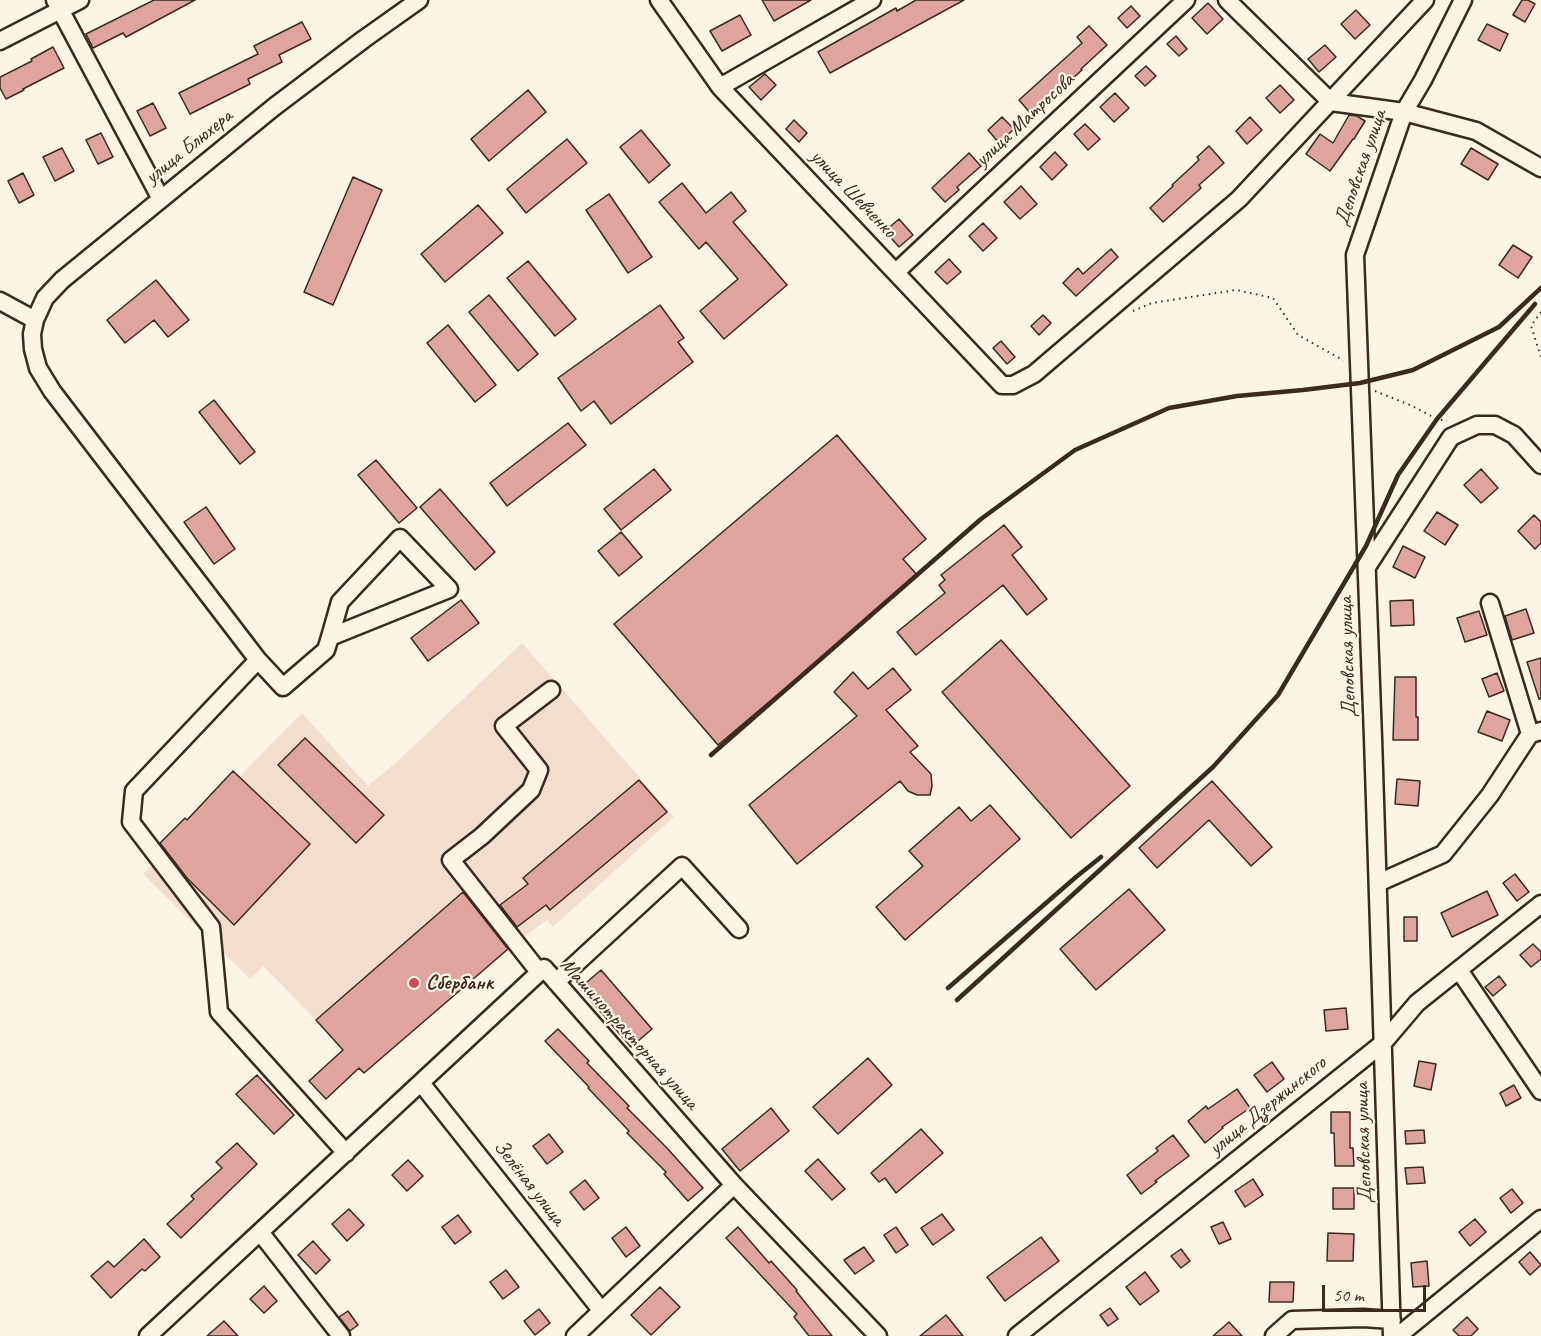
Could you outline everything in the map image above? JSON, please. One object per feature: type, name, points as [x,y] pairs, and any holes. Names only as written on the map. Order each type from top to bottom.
[{"type":"street","points":[[0,41],[58,5],[80,0]]},
{"type":"street","name":"улица Блюхера","points":[[35,320],[45,298],[62,280],[274,106],[419,0]]},
{"type":"street","name":"улица Шевченко","points":[[659,0],[720,87],[1002,386],[1013,385],[1034,374]]},
{"type":"street","points":[[720,87],[872,0]]},
{"type":"street","name":"улица Матросова","points":[[896,272],[1186,0]]},
{"type":"street","points":[[1227,0],[1331,102],[1404,112],[1476,131],[1541,168]]},
{"type":"street","name":"Деповская улица","points":[[1034,374],[1239,199],[1425,0]]},
{"type":"street","name":"Деповская улица","points":[[1394,1331],[1355,255],[1404,112],[1423,80],[1463,0]]},
{"type":"street","points":[[58,5],[161,199]]},
{"type":"street","points":[[0,301],[35,320],[32,334],[33,349],[38,368],[52,391],[258,660],[283,687],[326,650],[340,602],[400,538],[449,589],[330,637]]},
{"type":"street","points":[[1367,567],[1451,437],[1477,425],[1495,425],[1515,435],[1541,465]]},
{"type":"street","points":[[1378,883],[1443,854],[1490,795],[1535,732],[1490,603]]},
{"type":"street","points":[[258,660],[134,791],[131,822],[211,927],[219,1012],[346,1153]]},
{"type":"street","points":[[539,972],[451,860],[482,836],[531,790],[539,770],[504,726],[551,690]]},
{"type":"street","points":[[556,982],[682,866],[739,929]]},
{"type":"street","name":"улица Дзержинского","points":[[1017,1336],[1383,1043],[1417,1003],[1541,904]]},
{"type":"street","name":"Машинотракторная улица","points":[[148,1336],[544,968],[734,1185],[878,1336]]},
{"type":"street","points":[[1459,970],[1541,1091]]},
{"type":"street","name":"Зелёная улица","points":[[421,1083],[601,1310]]},
{"type":"street","points":[[575,1336],[734,1185]]},
{"type":"street","points":[[1274,1336],[1292,1320],[1363,1318],[1394,1331],[1541,1219]]},
{"type":"street","points":[[260,1232],[341,1336]]},
{"type":"path","points":[[1130,312],[1152,303],[1236,291],[1273,298],[1298,335],[1341,359],[1360,383],[1437,419],[1447,421]]},
{"type":"path","points":[[1541,312],[1532,326],[1541,357]]},
{"type":"shaded area","points":[[522,643],[674,817],[553,927],[547,920],[512,945],[466,889],[316,1020],[263,966],[250,979],[143,874],[302,713],[368,786],[399,760]]},
{"type":"building","points":[[154,0],[195,0],[126,37],[123,33],[93,48],[86,34]]},
{"type":"building","points":[[762,0],[811,0],[774,21]]},
{"type":"building","points":[[916,0],[964,0],[830,73],[818,52],[896,8],[897,11]]},
{"type":"building","points":[[1522,0],[1535,4],[1525,22],[1513,15]]},
{"type":"building","points":[[1208,3],[1223,19],[1207,34],[1192,18]]},
{"type":"building","points":[[1131,6],[1140,16],[1127,28],[1118,18]]},
{"type":"building","points":[[1356,10],[1370,25],[1355,39],[1341,24]]},
{"type":"building","points":[[740,15],[751,35],[722,51],[710,31]]},
{"type":"building","points":[[302,22],[311,39],[279,55],[282,62],[248,79],[250,84],[190,114],[179,93],[258,54],[254,46]]},
{"type":"building","points":[[1487,24],[1508,34],[1500,51],[1478,40]]},
{"type":"building","points":[[1089,26],[1107,45],[1032,115],[1019,100],[1082,43],[1077,37]]},
{"type":"building","points":[[1176,36],[1187,49],[1179,56],[1167,44]]},
{"type":"building","points":[[1325,45],[1336,57],[1319,72],[1308,59]]},
{"type":"building","points":[[53,47],[64,68],[6,99],[0,88],[0,77],[32,61],[31,59]]},
{"type":"building","points":[[1146,66],[1156,76],[1145,86],[1135,76]]},
{"type":"building","points":[[765,74],[776,85],[761,100],[749,87]]},
{"type":"building","points":[[1280,85],[1294,100],[1280,113],[1266,98]]},
{"type":"building","points":[[528,90],[546,112],[489,161],[471,139]]},
{"type":"building","points":[[1115,93],[1129,108],[1114,122],[1100,107]]},
{"type":"building","points":[[153,103],[166,128],[150,136],[137,111]]},
{"type":"building","points":[[1349,115],[1357,116],[1365,121],[1330,171],[1306,154],[1320,134],[1333,143]]},
{"type":"building","points":[[1002,117],[1014,129],[999,143],[988,130]]},
{"type":"building","points":[[1250,117],[1262,130],[1247,144],[1236,131]]},
{"type":"building","points":[[794,120],[807,133],[799,142],[786,129]]},
{"type":"building","points":[[1085,124],[1100,139],[1088,150],[1074,134]]},
{"type":"building","points":[[641,130],[670,165],[649,183],[620,147]]},
{"type":"building","points":[[101,133],[113,157],[98,164],[86,140]]},
{"type":"building","points":[[567,139],[587,163],[526,213],[507,189]]},
{"type":"building","points":[[1209,146],[1224,163],[1199,185],[1201,188],[1163,222],[1150,208],[1199,160],[1197,157]]},
{"type":"building","points":[[62,148],[74,171],[55,181],[43,157]]},
{"type":"building","points":[[1471,148],[1498,164],[1488,180],[1461,164]]},
{"type":"building","points":[[1055,152],[1067,165],[1052,180],[1040,167]]},
{"type":"building","points":[[969,153],[981,166],[957,187],[959,190],[945,202],[932,188]]},
{"type":"building","points":[[23,173],[34,195],[19,203],[8,181]]},
{"type":"building","points":[[353,177],[382,190],[333,305],[304,292]]},
{"type":"building","points":[[682,183],[706,213],[731,192],[746,211],[733,222],[787,285],[724,339],[700,311],[738,279],[706,242],[699,249],[659,202]]},
{"type":"building","points":[[1021,186],[1037,204],[1020,219],[1004,202]]},
{"type":"building","points":[[609,194],[652,257],[628,273],[586,210]]},
{"type":"building","points":[[478,205],[503,233],[445,282],[421,254]]},
{"type":"building","points":[[899,219],[913,235],[899,247],[885,231]]},
{"type":"building","points":[[983,223],[997,238],[983,251],[969,236]]},
{"type":"building","points":[[1513,245],[1532,257],[1518,278],[1499,265]]},
{"type":"building","points":[[1111,249],[1118,257],[1076,296],[1063,283],[1078,268],[1083,274]]},
{"type":"building","points":[[949,259],[961,272],[947,284],[935,272]]},
{"type":"building","points":[[528,261],[576,319],[555,336],[507,278]]},
{"type":"building","points":[[156,280],[189,320],[168,337],[154,320],[125,343],[107,320]]},
{"type":"building","points":[[489,295],[538,354],[518,371],[469,312]]},
{"type":"building","points":[[660,305],[684,338],[678,342],[693,362],[611,424],[594,401],[581,411],[558,378]]},
{"type":"building","points":[[1043,315],[1051,323],[1039,335],[1031,326]]},
{"type":"building","points":[[448,325],[496,385],[475,402],[427,343]]},
{"type":"building","points":[[1001,341],[1015,357],[1007,364],[993,348]]},
{"type":"building","points":[[214,400],[255,452],[240,464],[199,412]]},
{"type":"building","points":[[568,423],[586,445],[507,506],[490,483]]},
{"type":"building","points":[[837,435],[926,539],[903,559],[918,576],[718,745],[614,624]]},
{"type":"building","points":[[376,460],[417,508],[399,523],[358,475]]},
{"type":"building","points":[[654,469],[671,490],[621,530],[604,509]]},
{"type":"building","points":[[1481,469],[1498,488],[1481,503],[1464,485]]},
{"type":"building","points":[[440,489],[495,552],[475,570],[420,507]]},
{"type":"building","points":[[206,507],[235,549],[214,564],[184,522]]},
{"type":"building","points":[[1437,512],[1458,525],[1445,545],[1424,531]]},
{"type":"building","points":[[1534,515],[1541,522],[1541,543],[1535,549],[1518,531]]},
{"type":"building","points":[[1004,525],[1022,547],[1012,555],[1047,599],[1027,615],[1003,585],[916,655],[897,632],[945,593],[939,585],[945,580],[941,575]]},
{"type":"building","points":[[621,532],[642,557],[619,576],[598,551]]},
{"type":"building","points":[[1403,546],[1425,557],[1415,578],[1393,567]]},
{"type":"building","points":[[461,600],[479,623],[428,661],[411,638]]},
{"type":"building","points":[[1413,600],[1414,625],[1391,626],[1390,601]]},
{"type":"building","points":[[1526,609],[1534,633],[1512,640],[1505,616]]},
{"type":"building","points":[[1479,611],[1487,635],[1465,642],[1457,618]]},
{"type":"building","points":[[1001,640],[1130,786],[1071,838],[942,692]]},
{"type":"building","points":[[1541,658],[1541,699],[1539,699],[1527,662]]},
{"type":"building","points":[[893,668],[911,690],[886,710],[918,746],[910,752],[931,774],[930,795],[917,795],[908,791],[900,781],[797,864],[749,805],[857,716],[834,692],[853,672],[868,689]]},
{"type":"building","points":[[1497,673],[1504,691],[1489,697],[1482,679]]},
{"type":"building","points":[[1395,677],[1416,677],[1418,740],[1393,740]]},
{"type":"building","points":[[1487,711],[1510,720],[1502,741],[1478,732]]},
{"type":"building","points":[[305,738],[384,815],[356,843],[278,765]]},
{"type":"building","points":[[233,771],[310,844],[234,925],[187,878],[160,843],[185,818],[187,820]]},
{"type":"building","points":[[1397,779],[1420,781],[1418,806],[1395,804]]},
{"type":"building","points":[[639,780],[667,812],[550,910],[546,905],[517,927],[500,905],[528,884],[523,878]]},
{"type":"building","points":[[1212,781],[1272,847],[1251,866],[1209,820],[1157,868],[1139,848]]},
{"type":"building","points":[[990,805],[1020,839],[905,940],[876,907],[923,866],[909,851],[959,807],[971,821]]},
{"type":"building","points":[[1515,874],[1529,892],[1517,901],[1503,883]]},
{"type":"building","points":[[1129,889],[1165,930],[1096,990],[1060,949]]},
{"type":"building","points":[[1487,891],[1498,915],[1452,937],[1441,913]]},
{"type":"building","name":"Сбербанк","points":[[463,892],[508,949],[364,1073],[359,1068],[326,1099],[309,1081],[343,1050],[316,1020]]},
{"type":"building","points":[[1404,917],[1417,917],[1417,941],[1404,941]]},
{"type":"building","points":[[1533,944],[1541,952],[1541,959],[1531,967],[1520,955]]},
{"type":"building","points":[[601,970],[652,1029],[631,1047],[580,988]]},
{"type":"building","points":[[1499,976],[1506,985],[1493,996],[1485,987]]},
{"type":"building","points":[[1346,1008],[1348,1029],[1326,1031],[1324,1010]]},
{"type":"building","points":[[558,1029],[629,1106],[627,1108],[703,1188],[688,1201],[664,1174],[666,1172],[627,1133],[629,1131],[545,1041]]},
{"type":"building","points":[[868,1058],[892,1085],[838,1134],[813,1107]]},
{"type":"building","points":[[1419,1061],[1436,1064],[1431,1090],[1414,1086]]},
{"type":"building","points":[[1272,1062],[1284,1079],[1267,1092],[1254,1075]]},
{"type":"building","points":[[257,1075],[294,1115],[274,1134],[236,1094]]},
{"type":"building","points":[[1514,1085],[1521,1098],[1506,1106],[1500,1093]]},
{"type":"building","points":[[1237,1089],[1250,1108],[1222,1127],[1205,1143],[1188,1121],[1206,1106],[1208,1109]]},
{"type":"building","points":[[771,1108],[789,1131],[740,1171],[722,1149]]},
{"type":"building","points":[[1331,1112],[1350,1112],[1350,1148],[1353,1148],[1354,1166],[1335,1166]]},
{"type":"building","points":[[921,1129],[943,1153],[896,1193],[885,1178],[879,1182],[871,1173]]},
{"type":"building","points":[[1424,1130],[1425,1143],[1406,1144],[1405,1131]]},
{"type":"building","points":[[549,1134],[563,1152],[547,1164],[533,1146]]},
{"type":"building","points":[[1173,1135],[1189,1156],[1141,1194],[1127,1175],[1158,1151],[1156,1148]]},
{"type":"building","points":[[237,1143],[257,1164],[181,1238],[167,1224],[194,1199],[191,1196],[222,1168],[216,1162]]},
{"type":"building","points":[[818,1159],[845,1189],[832,1200],[805,1171]]},
{"type":"building","points":[[408,1160],[423,1176],[407,1191],[392,1175]]},
{"type":"building","points":[[1423,1167],[1425,1183],[1407,1184],[1405,1168]]},
{"type":"building","points":[[1253,1179],[1263,1195],[1245,1207],[1235,1191]]},
{"type":"building","points":[[585,1180],[599,1198],[584,1210],[570,1192]]},
{"type":"building","points":[[1333,1188],[1354,1188],[1354,1209],[1333,1209]]},
{"type":"building","points":[[1512,1189],[1523,1203],[1511,1213],[1500,1198]]},
{"type":"building","points":[[349,1209],[364,1225],[347,1241],[332,1224]]},
{"type":"building","points":[[942,1214],[954,1230],[933,1245],[921,1228]]},
{"type":"building","points":[[458,1215],[471,1232],[455,1244],[442,1227]]},
{"type":"building","points":[[1475,1219],[1486,1232],[1470,1246],[1459,1232]]},
{"type":"building","points":[[1223,1222],[1231,1239],[1219,1244],[1211,1227]]},
{"type":"building","points":[[626,1227],[640,1246],[626,1257],[612,1238]]},
{"type":"building","points":[[738,1227],[769,1263],[771,1261],[797,1290],[832,1336],[809,1336],[794,1317],[797,1314],[726,1238]]},
{"type":"building","points":[[896,1227],[908,1245],[896,1253],[884,1235]]},
{"type":"building","points":[[1328,1233],[1354,1234],[1353,1261],[1327,1261]]},
{"type":"building","points":[[1041,1237],[1059,1261],[1005,1301],[987,1277]]},
{"type":"building","points":[[144,1239],[160,1257],[145,1271],[142,1269],[111,1298],[91,1276],[108,1261],[114,1267]]},
{"type":"building","points":[[313,1241],[330,1260],[316,1274],[298,1255]]},
{"type":"building","points":[[864,1247],[874,1261],[855,1274],[844,1260]]},
{"type":"building","points":[[1181,1249],[1190,1261],[1181,1268],[1171,1256]]},
{"type":"building","points":[[1530,1252],[1541,1265],[1530,1275],[1519,1262]]},
{"type":"building","points":[[1427,1261],[1429,1286],[1413,1287],[1411,1263]]},
{"type":"building","points":[[506,1270],[519,1287],[503,1299],[490,1282]]},
{"type":"building","points":[[1145,1272],[1159,1291],[1140,1305],[1126,1287]]},
{"type":"building","points":[[1270,1282],[1294,1282],[1293,1302],[1269,1302]]},
{"type":"building","points":[[264,1286],[277,1301],[264,1313],[250,1299]]},
{"type":"building","points":[[660,1287],[680,1307],[651,1335],[631,1315]]},
{"type":"building","points":[[1110,1308],[1118,1319],[1108,1326],[1100,1315]]},
{"type":"building","points":[[539,1309],[550,1323],[535,1335],[524,1321]]},
{"type":"building","points":[[348,1311],[358,1325],[350,1331],[339,1317]]},
{"type":"building","points":[[946,1315],[963,1336],[920,1336]]},
{"type":"building","points":[[1467,1317],[1478,1329],[1471,1336],[1459,1336],[1453,1330]]},
{"type":"building","points":[[224,1321],[238,1336],[207,1336]]},
{"type":"building","points":[[1229,1322],[1242,1336],[1213,1336]]},
{"type":"railway","points":[[711,755],[981,519],[1075,450],[1169,408],[1237,396],[1360,383],[1413,370],[1499,327],[1541,288]]},
{"type":"railway","points":[[957,1000],[1213,767],[1278,695],[1366,546],[1398,475],[1437,419],[1535,304]]},
{"type":"railway","points":[[948,988],[1101,857]]},
{"type":"place","name":"Сбербанк","points":[[414,983]]}]
